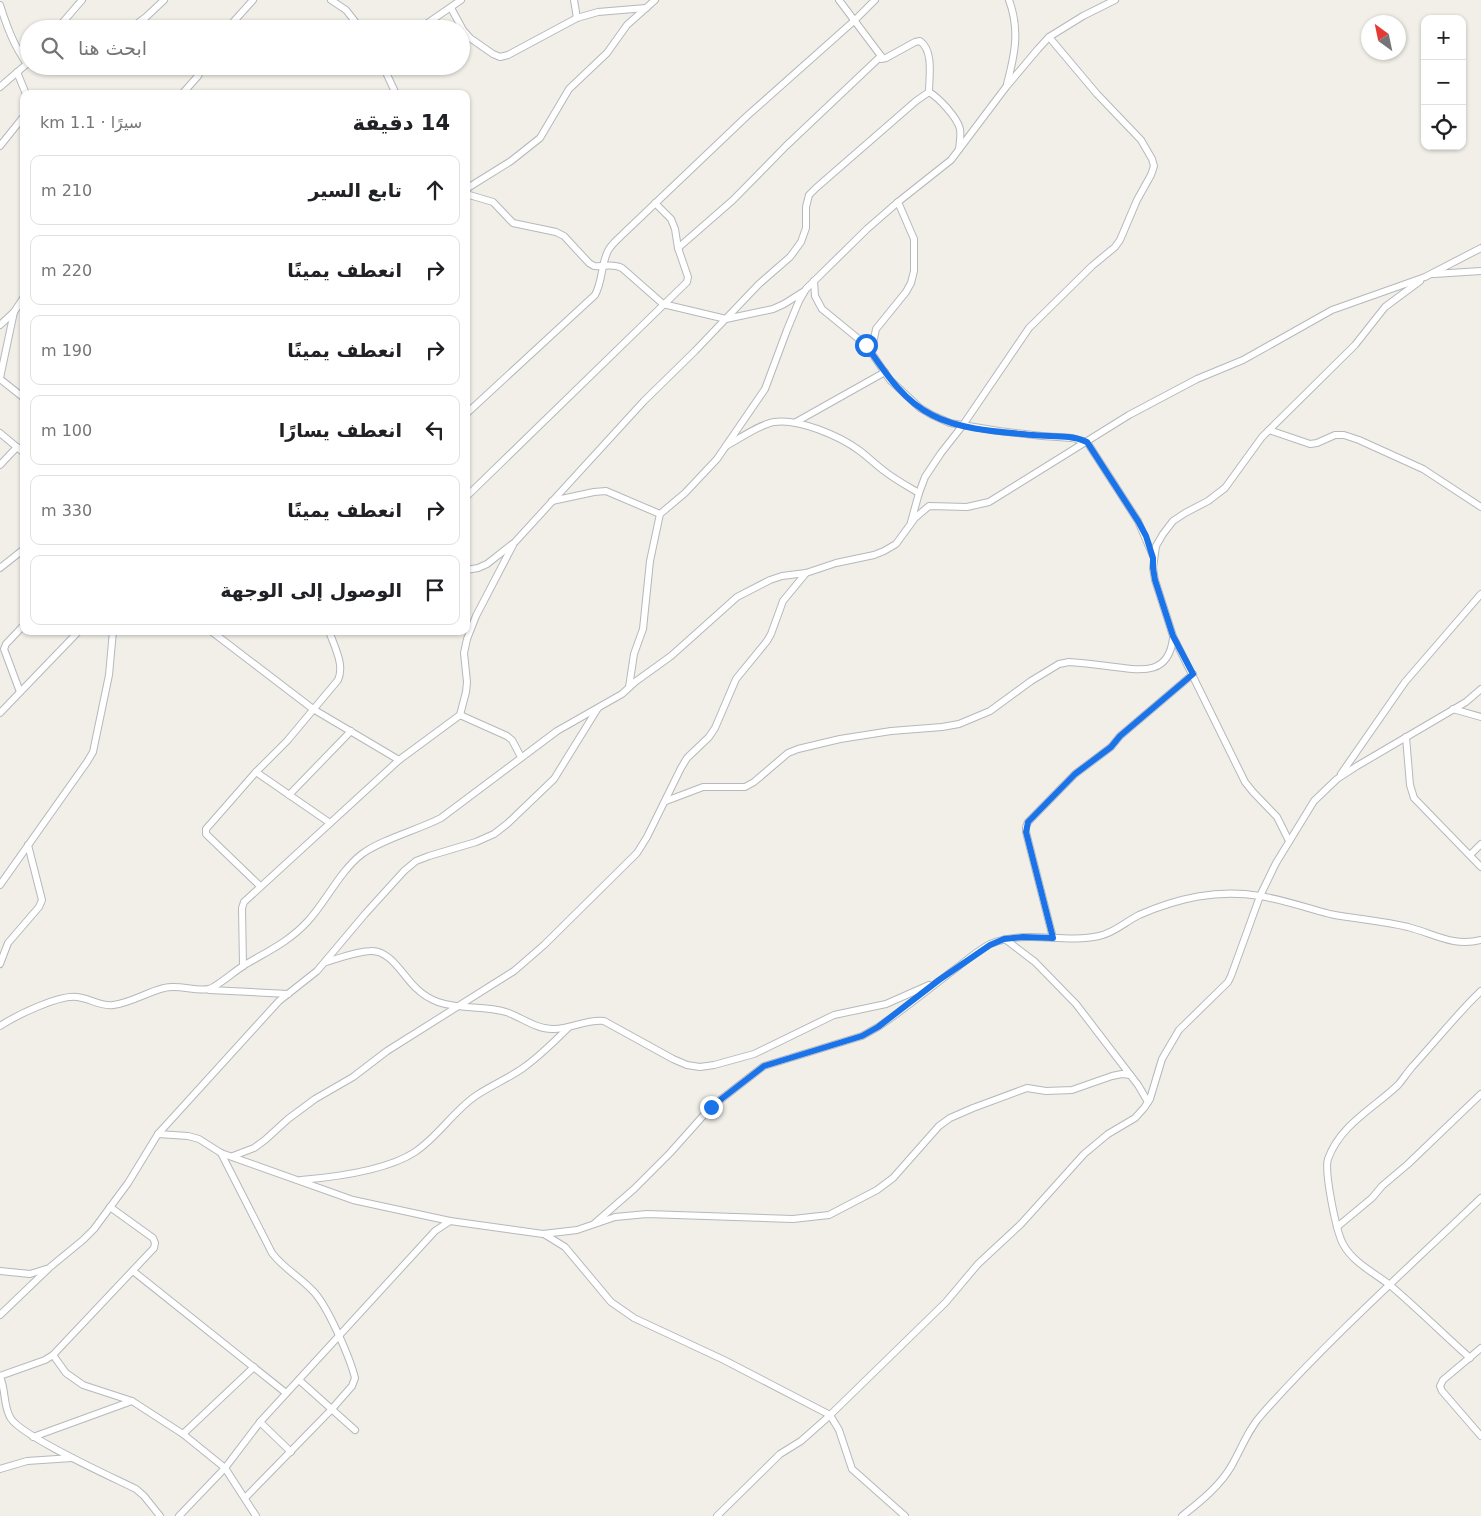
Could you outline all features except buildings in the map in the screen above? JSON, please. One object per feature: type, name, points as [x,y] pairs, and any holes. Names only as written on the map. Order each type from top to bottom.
[{"type":"street","points":[[65,20],[82,0]]},
{"type":"street","points":[[142,20],[164,0]]},
{"type":"street","points":[[235,20],[253,0]]},
{"type":"street","points":[[331,0],[346,10],[354,20]]},
{"type":"street","points":[[433,20],[461,0]]},
{"type":"street","points":[[574,0],[577,18]]},
{"type":"street","points":[[470,187],[512,161],[540,138],[569,89],[607,53],[627,25],[655,0]]},
{"type":"street","points":[[839,0],[882,56],[881,59],[915,42],[920,41],[924,44],[929,59],[929,92]]},
{"type":"street","points":[[470,410],[595,295],[599,289],[604,264],[610,248],[754,110],[875,0]]},
{"type":"street","points":[[1006,87],[1015,48],[1014,15],[1008,0]]},
{"type":"street","points":[[629,687],[634,654],[643,629],[650,562],[660,514],[685,493],[717,459],[765,389],[799,301],[806,290],[867,229],[898,202],[938,172],[958,152],[1006,87],[1049,37],[1083,16],[1115,0]]},
{"type":"street","points":[[0,5],[6,26],[20,52]]},
{"type":"street","points":[[451,8],[458,20]]},
{"type":"street","points":[[470,38],[500,57],[508,55],[577,18],[598,12],[646,8]]},
{"type":"street","points":[[910,526],[919,493],[932,466],[963,425],[1029,328],[1092,266],[1115,248],[1137,200],[1151,176],[1154,166],[1141,140],[1097,94],[1049,37]]},
{"type":"street","points":[[678,248],[733,200],[786,146],[882,56]]},
{"type":"street","points":[[0,87],[20,70]]},
{"type":"street","points":[[17,72],[24,90]]},
{"type":"street","points":[[186,90],[198,75]]},
{"type":"street","points":[[387,75],[394,90]]},
{"type":"street","points":[[929,92],[940,100],[958,122],[961,136],[958,152]]},
{"type":"street","points":[[470,569],[487,564],[515,542],[644,401],[695,352],[759,284],[790,257],[800,242],[806,228],[806,206],[809,195],[916,101],[929,92]]},
{"type":"street","points":[[0,146],[20,121]]},
{"type":"street","points":[[470,195],[493,202],[513,223],[556,232],[564,236],[594,266],[604,264],[617,265],[663,304],[726,318],[778,306],[806,290]]},
{"type":"street","points":[[871,352],[876,329],[906,292],[914,271],[914,239],[898,202]]},
{"type":"street","points":[[470,493],[686,282],[688,277],[678,248],[676,228],[671,219],[655,203]]},
{"type":"street","points":[[210,990],[243,966],[292,936],[308,921],[352,863],[363,853],[441,818],[557,731],[622,694],[670,656],[737,597],[782,576],[806,573],[884,551],[896,544],[916,518],[929,506],[967,507],[989,502],[1129,414],[1197,379],[1244,360],[1332,310],[1427,276],[1481,248]]},
{"type":"street","points":[[1289,841],[1277,816],[1245,782],[1173,636],[1155,580],[1153,558],[1156,546],[1173,522],[1185,513],[1208,501],[1225,488],[1248,453],[1355,345],[1385,307],[1427,276],[1481,271]]},
{"type":"street","points":[[814,281],[815,296],[818,304],[858,338],[900,390],[920,408],[950,423],[1042,436],[1080,439],[1087,442],[1138,521],[1146,536],[1153,558]]},
{"type":"street","points":[[0,325],[14,312],[20,303]]},
{"type":"street","points":[[14,312],[0,379],[20,395]]},
{"type":"street","points":[[796,422],[885,372]]},
{"type":"street","points":[[726,447],[765,425],[774,422],[796,422],[848,443],[882,470],[919,493]]},
{"type":"street","points":[[1269,430],[1310,444],[1344,435],[1359,440],[1423,469],[1481,507]]},
{"type":"street","points":[[0,433],[20,450]]},
{"type":"street","points":[[0,465],[17,447]]},
{"type":"street","points":[[552,501],[606,491],[660,514]]},
{"type":"street","points":[[470,631],[476,616],[515,542]]},
{"type":"street","points":[[0,568],[20,552]]},
{"type":"street","points":[[233,1156],[254,1148],[299,1110],[353,1077],[387,1050],[514,971],[637,853],[643,846],[687,758],[709,737],[715,728],[741,671],[771,634],[783,601],[806,573]]},
{"type":"street","points":[[1337,779],[1405,682],[1481,594]]},
{"type":"street","points":[[20,629],[6,644],[4,649],[20,692]]},
{"type":"street","points":[[0,713],[75,635]]},
{"type":"street","points":[[0,885],[87,762],[92,752],[109,675],[113,635]]},
{"type":"street","points":[[216,635],[313,709],[399,760]]},
{"type":"street","points":[[260,886],[206,834],[206,828],[256,772],[287,741],[338,680],[341,674],[340,664],[330,635]]},
{"type":"street","points":[[243,966],[242,908],[244,902],[399,760],[460,715],[467,687],[464,653],[469,635]]},
{"type":"street","points":[[666,801],[702,787],[745,787],[754,782],[788,752],[798,749],[840,739],[891,731],[959,724],[990,710],[1059,664],[1069,662],[1140,671],[1153,669],[1162,664],[1169,654],[1173,636]]},
{"type":"street","points":[[1053,938],[1026,832],[1028,822],[1075,774],[1111,747],[1120,736],[1193,674]]},
{"type":"street","points":[[717,1516],[780,1454],[801,1441],[830,1415],[946,1302],[978,1264],[1021,1224],[1078,1160],[1100,1140],[1135,1118],[1148,1102],[1162,1059],[1179,1030],[1228,982],[1260,896],[1289,841],[1314,801],[1337,779],[1356,766],[1466,702],[1481,689]]},
{"type":"street","points":[[0,1315],[49,1268],[94,1229],[128,1183],[158,1134],[268,1012],[326,962],[365,914],[404,871],[416,861],[476,842],[494,834],[539,795],[554,779],[599,707]]},
{"type":"street","points":[[1452,709],[1481,717]]},
{"type":"street","points":[[460,715],[507,736],[521,757]]},
{"type":"street","points":[[289,795],[351,732]]},
{"type":"street","points":[[1406,737],[1410,786],[1414,798],[1481,867]]},
{"type":"street","points":[[256,772],[330,823]]},
{"type":"street","points":[[1470,856],[1481,844]]},
{"type":"street","points":[[0,964],[8,943],[40,906],[42,900],[28,846]]},
{"type":"street","points":[[591,1226],[634,1189],[670,1153],[711,1107],[753,1073],[764,1066],[862,1036],[893,1017],[939,980],[981,950],[1004,939],[1023,937],[1064,939],[1099,936],[1138,916],[1188,898],[1207,894],[1234,893],[1260,896],[1331,914],[1390,923],[1461,943],[1481,940]]},
{"type":"street","points":[[1004,939],[1035,962],[1056,981],[1130,1075],[1148,1102]]},
{"type":"street","points":[[326,962],[370,951],[378,952],[388,957],[417,989],[439,1002],[457,1007],[504,1012],[549,1029],[570,1027],[594,1020],[604,1021],[673,1059],[687,1065],[700,1067],[754,1054],[834,1015],[886,1004],[939,980]]},
{"type":"street","points":[[0,1026],[43,1005],[72,996],[112,1006],[163,988],[173,987],[288,994]]},
{"type":"street","points":[[1470,1358],[1390,1285],[1361,1264],[1343,1245],[1337,1227],[1326,1171],[1328,1159],[1347,1130],[1363,1113],[1399,1084],[1465,1007],[1481,992]]},
{"type":"street","points":[[298,1180],[337,1177],[359,1172],[400,1160],[415,1152],[468,1102],[524,1067],[570,1027]]},
{"type":"street","points":[[158,1134],[188,1136],[199,1139],[221,1152],[354,1200],[450,1221],[543,1234],[577,1230],[615,1217],[647,1214],[793,1219],[829,1215],[877,1190],[893,1178],[939,1126],[966,1111],[1027,1088],[1046,1091],[1072,1090],[1087,1086],[1101,1079],[1122,1074],[1130,1075]]},
{"type":"street","points":[[1337,1227],[1372,1198],[1382,1186],[1481,1094]]},
{"type":"street","points":[[221,1152],[272,1254],[278,1262],[314,1291],[322,1304],[339,1337],[355,1378],[352,1386],[331,1410],[245,1498]]},
{"type":"street","points":[[1182,1516],[1206,1496],[1225,1475],[1232,1465],[1244,1439],[1262,1414],[1390,1285],[1481,1198]]},
{"type":"street","points":[[110,1207],[153,1238],[154,1248],[53,1355],[45,1360],[0,1376],[4,1385],[6,1407],[10,1419],[16,1426],[73,1458],[136,1489],[160,1516]]},
{"type":"street","points":[[179,1516],[225,1468],[260,1422],[286,1393],[435,1231],[450,1221]]},
{"type":"street","points":[[543,1234],[566,1247],[611,1302],[634,1318],[724,1360],[830,1415],[839,1430],[852,1469],[905,1516]]},
{"type":"street","points":[[0,1271],[30,1274],[49,1268]]},
{"type":"street","points":[[133,1271],[286,1393]]},
{"type":"street","points":[[1481,1348],[1442,1380],[1440,1386],[1442,1391],[1481,1436]]},
{"type":"street","points":[[53,1355],[66,1372],[83,1385],[132,1401],[183,1434],[225,1468],[256,1516]]},
{"type":"street","points":[[183,1434],[254,1367]]},
{"type":"street","points":[[299,1380],[355,1430]]},
{"type":"street","points":[[34,1437],[132,1401]]},
{"type":"street","points":[[260,1422],[291,1452]]},
{"type":"street","points":[[0,1469],[26,1461],[73,1458]]},
{"type":"route","points":[[711,1107],[764,1066],[862,1036],[878,1027],[939,980],[990,945],[1004,939],[1023,937],[1053,938],[1026,832],[1028,822],[1075,774],[1111,747],[1120,736],[1193,674],[1173,636],[1155,580],[1153,558],[1146,536],[1087,442],[1080,439],[999,431],[950,423],[920,408],[900,390],[890,380],[866,345]]}]
